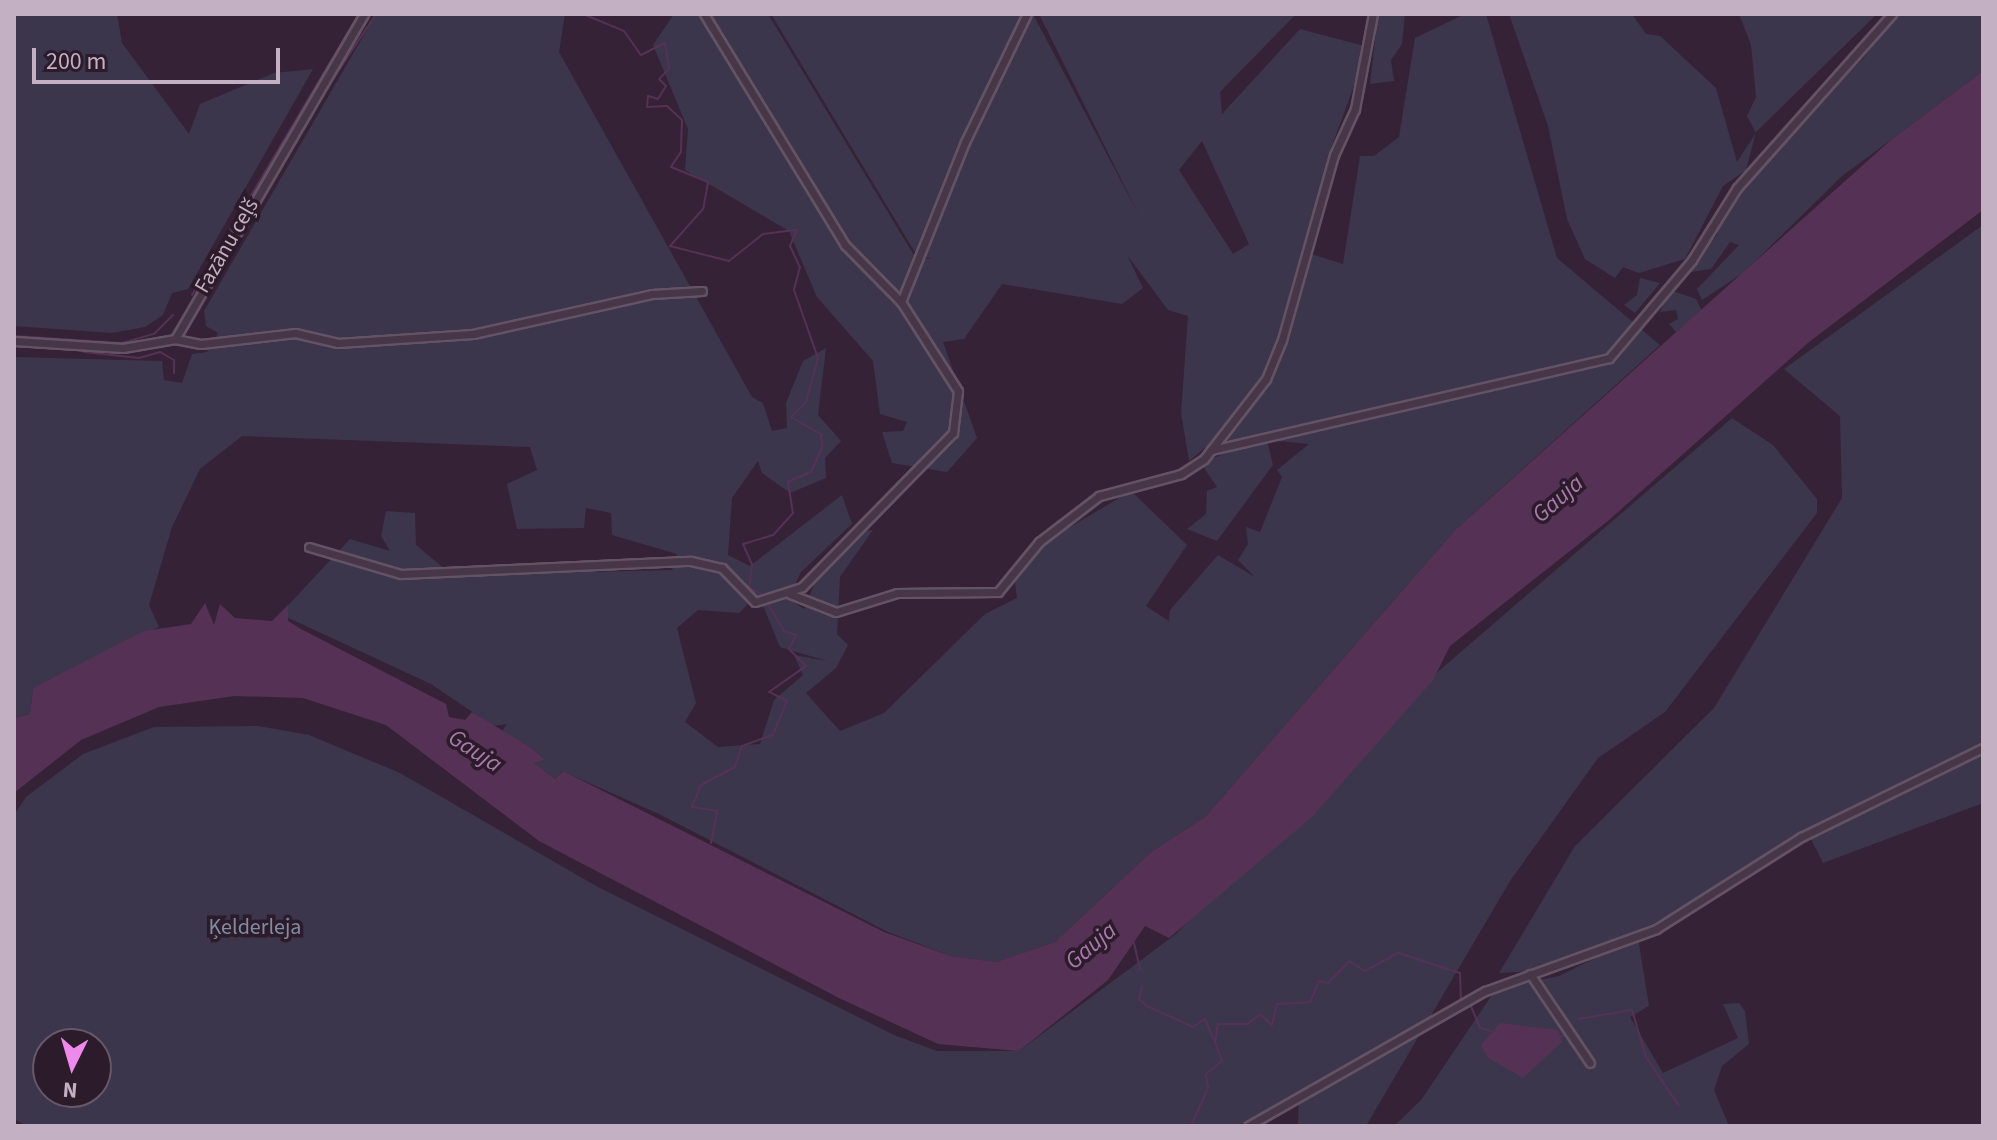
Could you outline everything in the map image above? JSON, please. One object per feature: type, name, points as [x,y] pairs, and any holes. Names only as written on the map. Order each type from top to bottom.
[{"type":"street","name":"Fazānu ceļš","points":[[175,339],[364,14]]},
{"type":"street","points":[[309,547],[401,574],[691,561],[722,568],[760,603],[772,601],[790,594],[953,433],[958,391],[901,302],[845,245],[704,14]]},
{"type":"street","points":[[901,302],[965,142],[1027,14]]},
{"type":"street","points":[[790,594],[836,612],[897,593],[998,592],[1039,542],[1099,496],[1181,474],[1211,450],[1266,379],[1282,340],[1334,155],[1355,109],[1373,14]]},
{"type":"street","points":[[1211,450],[1609,358],[1692,260],[1737,188],[1892,14]]},
{"type":"street","points":[[14,341],[123,348],[175,339],[201,344],[295,333],[338,343],[473,334],[652,294],[702,291]]},
{"type":"street","points":[[1248,1126],[1360,1057],[1530,974],[1656,929],[1801,837],[1983,748]]},
{"type":"street","points":[[1530,974],[1590,1063]]},
{"type":"green space","points":[[14,14],[117,14],[122,43],[189,134],[200,104],[274,73],[313,69],[188,289],[172,293],[163,315],[145,327],[112,333],[14,326]]},
{"type":"green space","points":[[376,14],[565,14],[559,52],[752,397],[763,403],[772,431],[787,428],[786,403],[803,361],[826,348],[818,415],[841,441],[825,458],[826,478],[790,493],[762,473],[758,461],[732,498],[728,555],[750,566],[842,495],[852,524],[801,572],[788,599],[804,609],[821,568],[856,532],[873,530],[840,577],[837,634],[848,645],[836,668],[806,693],[840,731],[884,713],[985,614],[1017,598],[1015,582],[1040,545],[1131,491],[1187,545],[1146,606],[1169,621],[1170,610],[1218,555],[1255,577],[1238,560],[1248,544],[1246,527],[1260,532],[1282,477],[1277,470],[1309,444],[1267,440],[1273,465],[1217,541],[1187,529],[1206,514],[1207,491],[1217,487],[1204,468],[1209,460],[1233,450],[1225,431],[1189,461],[1181,413],[1188,316],[1168,310],[1127,255],[1143,288],[1122,304],[1002,284],[964,339],[943,342],[977,438],[947,472],[892,463],[882,432],[903,431],[907,422],[880,414],[873,361],[817,297],[789,231],[685,170],[688,129],[653,45],[674,14],[768,14],[915,257],[932,259],[916,254],[771,14],[1033,14],[1139,215],[1039,14],[1296,14],[1220,92],[1222,114],[1300,29],[1368,47],[1330,151],[1308,253],[1343,264],[1360,156],[1374,156],[1399,137],[1415,38],[1465,14],[1486,14],[1557,258],[1660,345],[1455,530],[1205,817],[1151,852],[1055,942],[996,962],[951,956],[888,932],[659,814],[562,771],[555,779],[533,763],[545,760],[533,749],[502,731],[507,724],[493,726],[431,684],[280,614],[350,539],[390,551],[381,536],[386,511],[415,513],[416,545],[452,575],[672,570],[677,554],[612,535],[611,513],[586,508],[584,528],[517,529],[507,484],[537,470],[530,447],[242,436],[200,469],[172,527],[149,605],[159,627],[33,688],[30,714],[14,718],[14,357],[162,361],[164,380],[182,383],[192,354],[207,352],[218,333],[206,326],[204,311]],"holes":[[[1202,141],[1249,244],[1233,254],[1179,170]],[[752,600],[764,608],[780,647],[827,661],[794,655],[803,675],[774,700],[760,744],[718,747],[685,722],[696,703],[677,628],[698,610],[739,613]]]},
{"type":"green space","points":[[1378,14],[1405,14],[1402,44],[1391,60],[1394,81],[1370,84]]},
{"type":"green space","points":[[1509,14],[1632,14],[1646,34],[1660,36],[1716,88],[1737,162],[1756,134],[1746,170],[1723,186],[1685,259],[1639,273],[1623,267],[1615,278],[1585,259],[1567,219],[1548,126]]},
{"type":"green space","points":[[1739,14],[1877,14],[1756,132],[1747,116],[1756,97],[1751,45]]},
{"type":"green space","points":[[1896,14],[1983,14],[1983,71],[1841,177],[1743,273],[1702,300],[1697,289],[1739,245],[1730,242],[1711,269],[1684,273],[1717,235],[1726,199],[1865,56]]},
{"type":"green space","points":[[1983,225],[1983,803],[1823,863],[1808,833],[1653,924],[1533,971],[1499,973],[1575,846],[1714,708],[1842,498],[1840,416],[1784,369]]},
{"type":"green space","points":[[1640,278],[1660,283],[1635,313],[1624,305],[1637,295]]},
{"type":"green space","points":[[1670,290],[1696,299],[1702,311],[1676,332],[1669,324],[1678,319],[1676,310],[1660,312]]},
{"type":"green space","name":"Ķelderleja","points":[[1732,418],[1773,445],[1817,499],[1817,513],[1665,712],[1598,758],[1510,881],[1366,1126],[1298,1126],[1299,1092],[1238,1126],[27,1126],[14,1119],[14,815],[26,797],[83,754],[154,727],[258,726],[309,735],[400,773],[598,887],[894,1035],[937,1051],[1019,1051],[1176,934],[1397,707]]},
{"type":"green space","points":[[1638,937],[1649,1006],[1630,1017],[1663,1073],[1738,1038],[1723,1004],[1739,1003],[1745,1011],[1749,1044],[1722,1066],[1714,1090],[1729,1126],[1394,1126],[1421,1100],[1496,989],[1559,976]]},
{"type":"water","name":"Gauja","points":[[1983,71],[1983,210],[1809,342],[1609,520],[1450,646],[1433,680],[1312,817],[1169,938],[1145,926],[1108,980],[1019,1051],[938,1044],[839,998],[539,841],[386,725],[303,698],[234,696],[159,707],[81,740],[14,793],[14,718],[30,714],[33,688],[144,631],[191,624],[205,603],[214,625],[220,604],[235,618],[272,621],[288,605],[288,621],[446,704],[449,717],[465,720],[472,712],[533,749],[545,760],[534,763],[555,779],[563,771],[884,932],[951,956],[996,962],[1055,942],[1151,852],[1205,817],[1455,530],[1892,139]]},
{"type":"water","points":[[1500,1023],[1558,1030],[1562,1042],[1523,1078],[1487,1057],[1481,1045]]},
{"type":"waterway","points":[[192,295],[359,14]]},
{"type":"waterway","points":[[333,79],[376,14]]},
{"type":"waterway","points":[[583,14],[624,31],[641,55],[665,43],[669,69],[659,79],[666,86],[658,99],[648,96],[647,107],[667,106],[682,120],[681,152],[671,167],[708,182],[703,209],[670,246],[729,261],[763,234],[797,230],[790,246],[800,267],[794,290],[818,358],[806,402],[791,417],[821,434],[822,448],[811,472],[788,482],[793,513],[773,535],[743,544],[752,564],[749,588],[764,595]]},
{"type":"waterway","points":[[14,336],[122,343],[154,334],[173,315]]},
{"type":"waterway","points":[[84,352],[139,358],[160,352],[174,360],[174,373]]},
{"type":"waterway","points":[[711,843],[717,811],[692,807],[701,785],[735,767],[742,746],[773,735],[787,701],[769,692],[806,666],[789,649],[796,635],[784,631],[766,601]]},
{"type":"waterway","points":[[1134,943],[1140,970]]},
{"type":"waterway","points":[[1142,986],[1139,999],[1147,1006],[1193,1027],[1205,1019],[1215,1042],[1218,1024],[1248,1024],[1260,1014],[1272,1025],[1277,1004],[1310,1002],[1319,981],[1328,983],[1349,961],[1365,971],[1398,953],[1460,973],[1461,998]]},
{"type":"waterway","points":[[1470,1004],[1480,1028],[1495,1032]]},
{"type":"waterway","points":[[1578,1019],[1632,1010],[1646,1057],[1679,1106]]},
{"type":"waterway","points":[[1558,1038],[1566,1034]]},
{"type":"waterway","points":[[1191,1126],[1208,1088],[1206,1074],[1222,1061],[1215,1042]]}]
